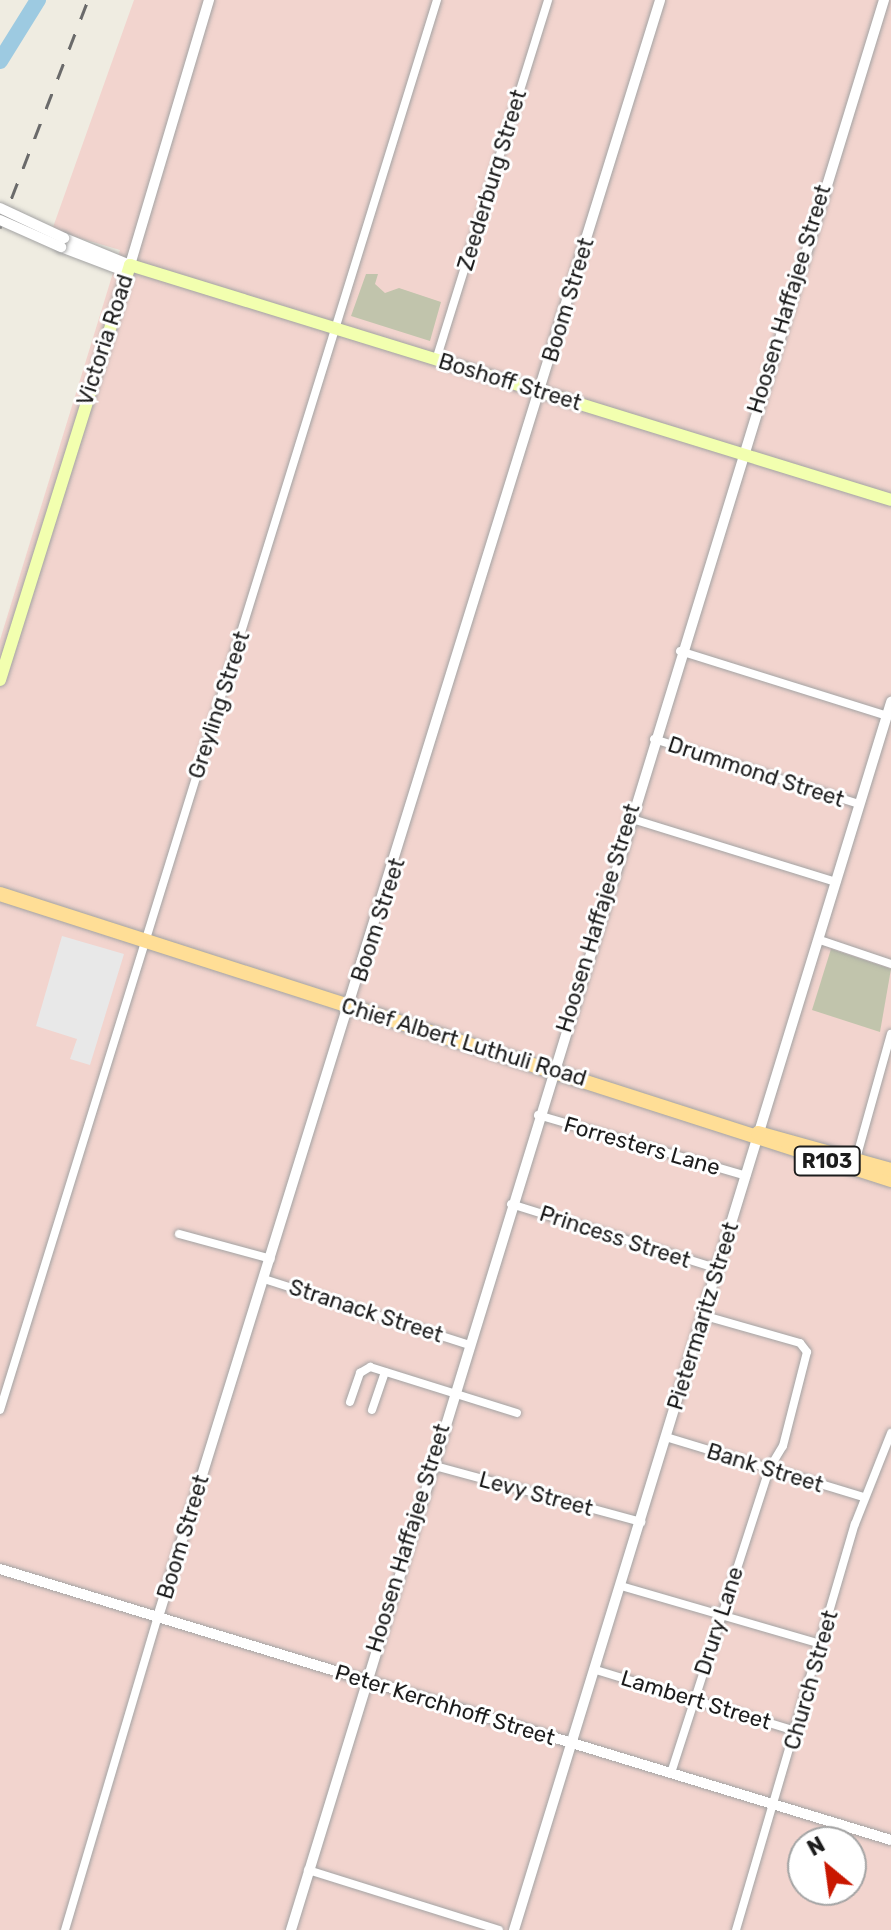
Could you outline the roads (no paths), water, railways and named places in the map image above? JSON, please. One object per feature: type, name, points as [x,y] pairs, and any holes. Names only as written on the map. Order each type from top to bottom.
[{"type":"main road","name":"Boshoff Street","points":[[124,263],[891,500]]},
{"type":"main road","name":"Victoria Road","points":[[0,680],[124,263]]},
{"type":"main road","name":"Chief Albert Luthuli Road","points":[[0,894],[350,1008],[758,1133],[891,1170]]},
{"type":"main road","name":"Chief Albert Luthuli Road","points":[[0,903],[143,940]]},
{"type":"main road","name":"Chief Albert Luthuli Road","points":[[758,1133],[891,1180]]},
{"type":"street","name":"Victoria Road","points":[[124,263],[209,0]]},
{"type":"street","name":"Greyling Street","points":[[0,1410],[143,940],[437,0]]},
{"type":"street","name":"Zeederburg Street","points":[[436,360],[548,0]]},
{"type":"street","name":"Boom Street","points":[[65,1930],[158,1617],[350,1008],[660,0]]},
{"type":"street","name":"Hoosen Haffajee Street","points":[[291,1930],[551,1070],[884,0]]},
{"type":"street","points":[[0,208],[62,243]]},
{"type":"street","points":[[0,220],[124,263]]},
{"type":"street","points":[[680,651],[887,716]]},
{"type":"street","name":"Pietermaritz Street","points":[[514,1930],[891,702]]},
{"type":"street","name":"Drummond Street","points":[[653,739],[859,804]]},
{"type":"street","points":[[629,818],[836,882]]},
{"type":"street","points":[[820,940],[891,964]]},
{"type":"street","points":[[856,1159],[891,1034]]},
{"type":"street","name":"Forresters Lane","points":[[538,1115],[746,1176]]},
{"type":"street","name":"Princess Street","points":[[511,1204],[719,1269]]},
{"type":"street","points":[[179,1234],[271,1259]]},
{"type":"street","name":"Stranack Street","points":[[264,1279],[467,1344]]},
{"type":"street","name":"Drury Lane","points":[[671,1773],[719,1616],[769,1469],[783,1446],[806,1349],[705,1316]]},
{"type":"street","points":[[350,1402],[365,1369],[385,1372],[517,1413]]},
{"type":"street","points":[[372,1410],[385,1372]]},
{"type":"street","name":"Church Street","points":[[736,1930],[776,1805],[864,1497],[880,1469],[891,1433]]},
{"type":"street","name":"Bank Street","points":[[666,1437],[864,1497]]},
{"type":"street","name":"Levy Street","points":[[431,1465],[641,1522]]},
{"type":"street","points":[[880,1469],[891,1473]]},
{"type":"street","name":"Peter Kerchhoff Street","points":[[0,1569],[891,1840]]},
{"type":"street","points":[[621,1586],[821,1644]]},
{"type":"street","name":"Lambert Street","points":[[596,1670],[796,1731]]},
{"type":"street","points":[[308,1870],[499,1930]]},
{"type":"waterway","points":[[0,61],[38,0]]},
{"type":"railway","points":[[0,228],[88,0]]}]
